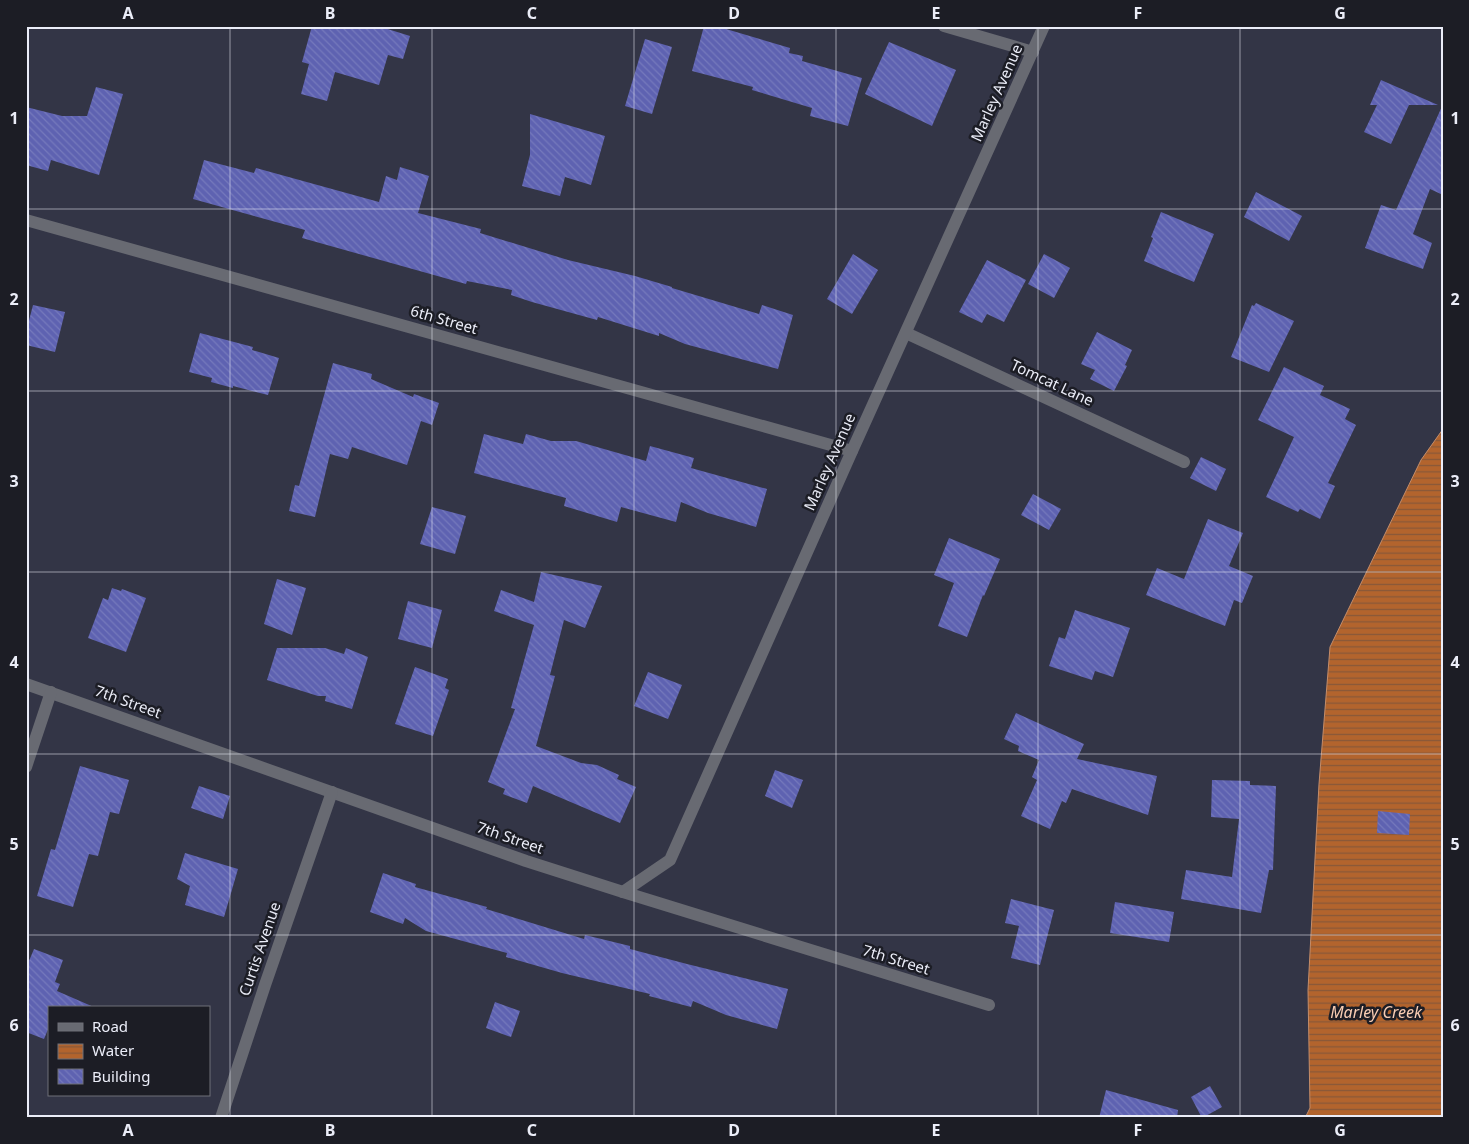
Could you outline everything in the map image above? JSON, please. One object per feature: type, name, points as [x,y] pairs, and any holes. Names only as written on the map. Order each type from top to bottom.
[{"type":"street","points":[[944,26],[1033,52]]},
{"type":"street","name":"Marley Avenue","points":[[623,892],[670,860],[1044,26]]},
{"type":"street","name":"6th Street","points":[[26,220],[852,451]]},
{"type":"street","name":"Tomcat Lane","points":[[906,333],[1184,462]]},
{"type":"street","name":"7th Street","points":[[26,684],[526,861],[989,1005]]},
{"type":"street","points":[[26,767],[51,692]]},
{"type":"street","name":"Curtis Avenue","points":[[221,1118],[332,792]]},
{"type":"water","name":"Marley Creek","points":[[1443,429],[1443,1118],[1305,1118],[1310,1108],[1308,990],[1319,784],[1330,647],[1421,460]]},
{"type":"building","points":[[312,26],[378,26],[410,36],[403,59],[388,55],[379,85],[335,72],[327,101],[301,94],[309,64],[302,62]]},
{"type":"building","points":[[704,26],[716,26],[790,48],[789,53],[803,56],[802,61],[862,78],[848,126],[810,116],[812,108],[752,90],[753,87],[692,71]]},
{"type":"building","points":[[645,39],[672,47],[652,114],[625,106]]},
{"type":"building","points":[[889,42],[956,70],[932,126],[865,94]]},
{"type":"building","points":[[1381,80],[1438,105],[1409,105],[1391,144],[1364,132],[1377,105],[1370,105]]},
{"type":"building","points":[[96,87],[123,94],[99,175],[51,160],[48,171],[26,165],[26,107],[62,116],[87,116]]},
{"type":"building","points":[[1443,104],[1443,195],[1430,189],[1413,234],[1432,243],[1423,269],[1365,248],[1381,205],[1396,210]]},
{"type":"building","points":[[530,114],[605,136],[591,185],[565,177],[560,196],[522,186],[530,155]]},
{"type":"building","points":[[204,160],[254,173],[256,168],[379,202],[386,176],[397,180],[400,167],[429,176],[418,213],[481,229],[480,233],[568,260],[635,276],[759,314],[762,305],[793,315],[778,369],[685,344],[659,333],[659,336],[598,317],[597,320],[532,302],[511,295],[512,290],[467,281],[466,284],[302,238],[305,230],[193,199]]},
{"type":"building","points":[[1256,192],[1302,216],[1289,241],[1244,217]]},
{"type":"building","points":[[1161,212],[1214,234],[1194,282],[1144,261]]},
{"type":"building","points":[[853,254],[878,270],[852,314],[827,299]]},
{"type":"building","points":[[1044,254],[1070,268],[1054,298],[1028,284]]},
{"type":"building","points":[[987,260],[1026,280],[1004,322],[987,314],[982,323],[959,312]]},
{"type":"building","points":[[1256,303],[1294,321],[1269,372],[1231,357],[1252,305],[1254,306]]},
{"type":"building","points":[[33,305],[65,312],[55,352],[26,345],[26,332]]},
{"type":"building","points":[[1097,332],[1132,350],[1125,365],[1127,366],[1114,391],[1090,379],[1095,370],[1081,364]]},
{"type":"building","points":[[200,333],[253,347],[252,350],[279,358],[268,395],[211,382],[212,378],[189,372]]},
{"type":"building","points":[[333,363],[372,374],[371,379],[413,397],[414,394],[439,403],[432,425],[421,421],[407,465],[352,447],[348,459],[330,454],[315,517],[289,511],[295,485],[299,486]]},
{"type":"building","points":[[1284,367],[1324,386],[1320,395],[1350,409],[1345,419],[1356,425],[1328,483],[1335,486],[1320,519],[1300,509],[1298,512],[1266,497],[1294,437],[1258,420]]},
{"type":"building","points":[[484,434],[523,444],[526,434],[551,441],[576,441],[646,461],[650,446],[694,458],[691,468],[767,489],[756,527],[708,513],[681,502],[676,522],[621,507],[617,522],[564,506],[566,498],[474,473]]},
{"type":"building","points":[[1201,457],[1226,469],[1216,491],[1190,478]]},
{"type":"building","points":[[1033,494],[1061,509],[1049,530],[1021,515]]},
{"type":"building","points":[[432,507],[466,516],[455,554],[420,544]]},
{"type":"building","points":[[1208,519],[1243,533],[1229,566],[1253,576],[1242,603],[1234,600],[1225,626],[1146,595],[1157,568],[1184,579]]},
{"type":"building","points":[[949,538],[1000,559],[983,595],[967,637],[938,626],[954,583],[934,575]]},
{"type":"building","points":[[541,572],[602,586],[585,628],[564,620],[550,675],[555,676],[536,746],[581,763],[597,765],[619,775],[617,779],[636,787],[620,823],[533,786],[527,803],[503,794],[505,789],[488,782],[515,709],[511,708],[534,625],[494,611],[501,590],[534,602]]},
{"type":"building","points":[[277,579],[306,588],[292,635],[264,624]]},
{"type":"building","points":[[112,588],[121,591],[122,589],[146,598],[126,652],[88,638],[103,598],[108,600]]},
{"type":"building","points":[[408,601],[442,610],[432,648],[398,639]]},
{"type":"building","points":[[1075,610],[1130,628],[1113,677],[1095,671],[1092,680],[1049,666],[1059,637],[1065,639]]},
{"type":"building","points":[[277,648],[325,648],[344,654],[346,648],[368,657],[352,709],[325,701],[326,696],[318,696],[267,680]]},
{"type":"building","points":[[415,667],[448,679],[445,688],[449,690],[433,736],[395,724]]},
{"type":"building","points":[[648,672],[682,685],[668,719],[634,706]]},
{"type":"building","points":[[1016,713],[1084,744],[1077,759],[1157,776],[1148,815],[1072,789],[1066,803],[1062,801],[1050,829],[1021,816],[1037,780],[1032,777],[1039,760],[1018,751],[1019,746],[1004,739]]},
{"type":"building","points":[[80,766],[129,780],[119,814],[110,812],[98,856],[89,854],[73,907],[37,896],[51,849],[55,850]]},
{"type":"building","points":[[775,770],[803,780],[792,808],[765,796]]},
{"type":"building","points":[[1212,780],[1250,781],[1250,785],[1276,786],[1273,870],[1269,870],[1261,913],[1181,899],[1186,870],[1232,877],[1239,819],[1211,817]]},
{"type":"building","points":[[199,786],[230,796],[223,819],[191,808]]},
{"type":"building","points":[[1378,811],[1410,814],[1409,835],[1377,833]]},
{"type":"building","points":[[185,853],[238,869],[224,917],[185,905],[190,886],[177,879]]},
{"type":"building","points":[[383,873],[416,884],[415,887],[487,907],[486,909],[584,939],[585,935],[630,946],[630,949],[788,989],[777,1029],[726,1015],[693,1001],[691,1007],[649,996],[650,994],[562,973],[506,957],[507,953],[426,931],[405,918],[403,924],[370,912]]},
{"type":"building","points":[[1011,899],[1054,910],[1040,965],[1011,958],[1019,926],[1005,923]]},
{"type":"building","points":[[1115,902],[1174,912],[1169,942],[1110,933]]},
{"type":"building","points":[[34,949],[63,960],[55,982],[60,984],[57,991],[91,1006],[48,1006],[48,1029],[44,1039],[26,1032],[26,968]]},
{"type":"building","points":[[495,1002],[520,1011],[511,1037],[486,1028]]},
{"type":"building","points":[[1210,1086],[1222,1107],[1202,1118],[1191,1097]]},
{"type":"building","points":[[1106,1090],[1178,1110],[1177,1118],[1099,1118]]}]
